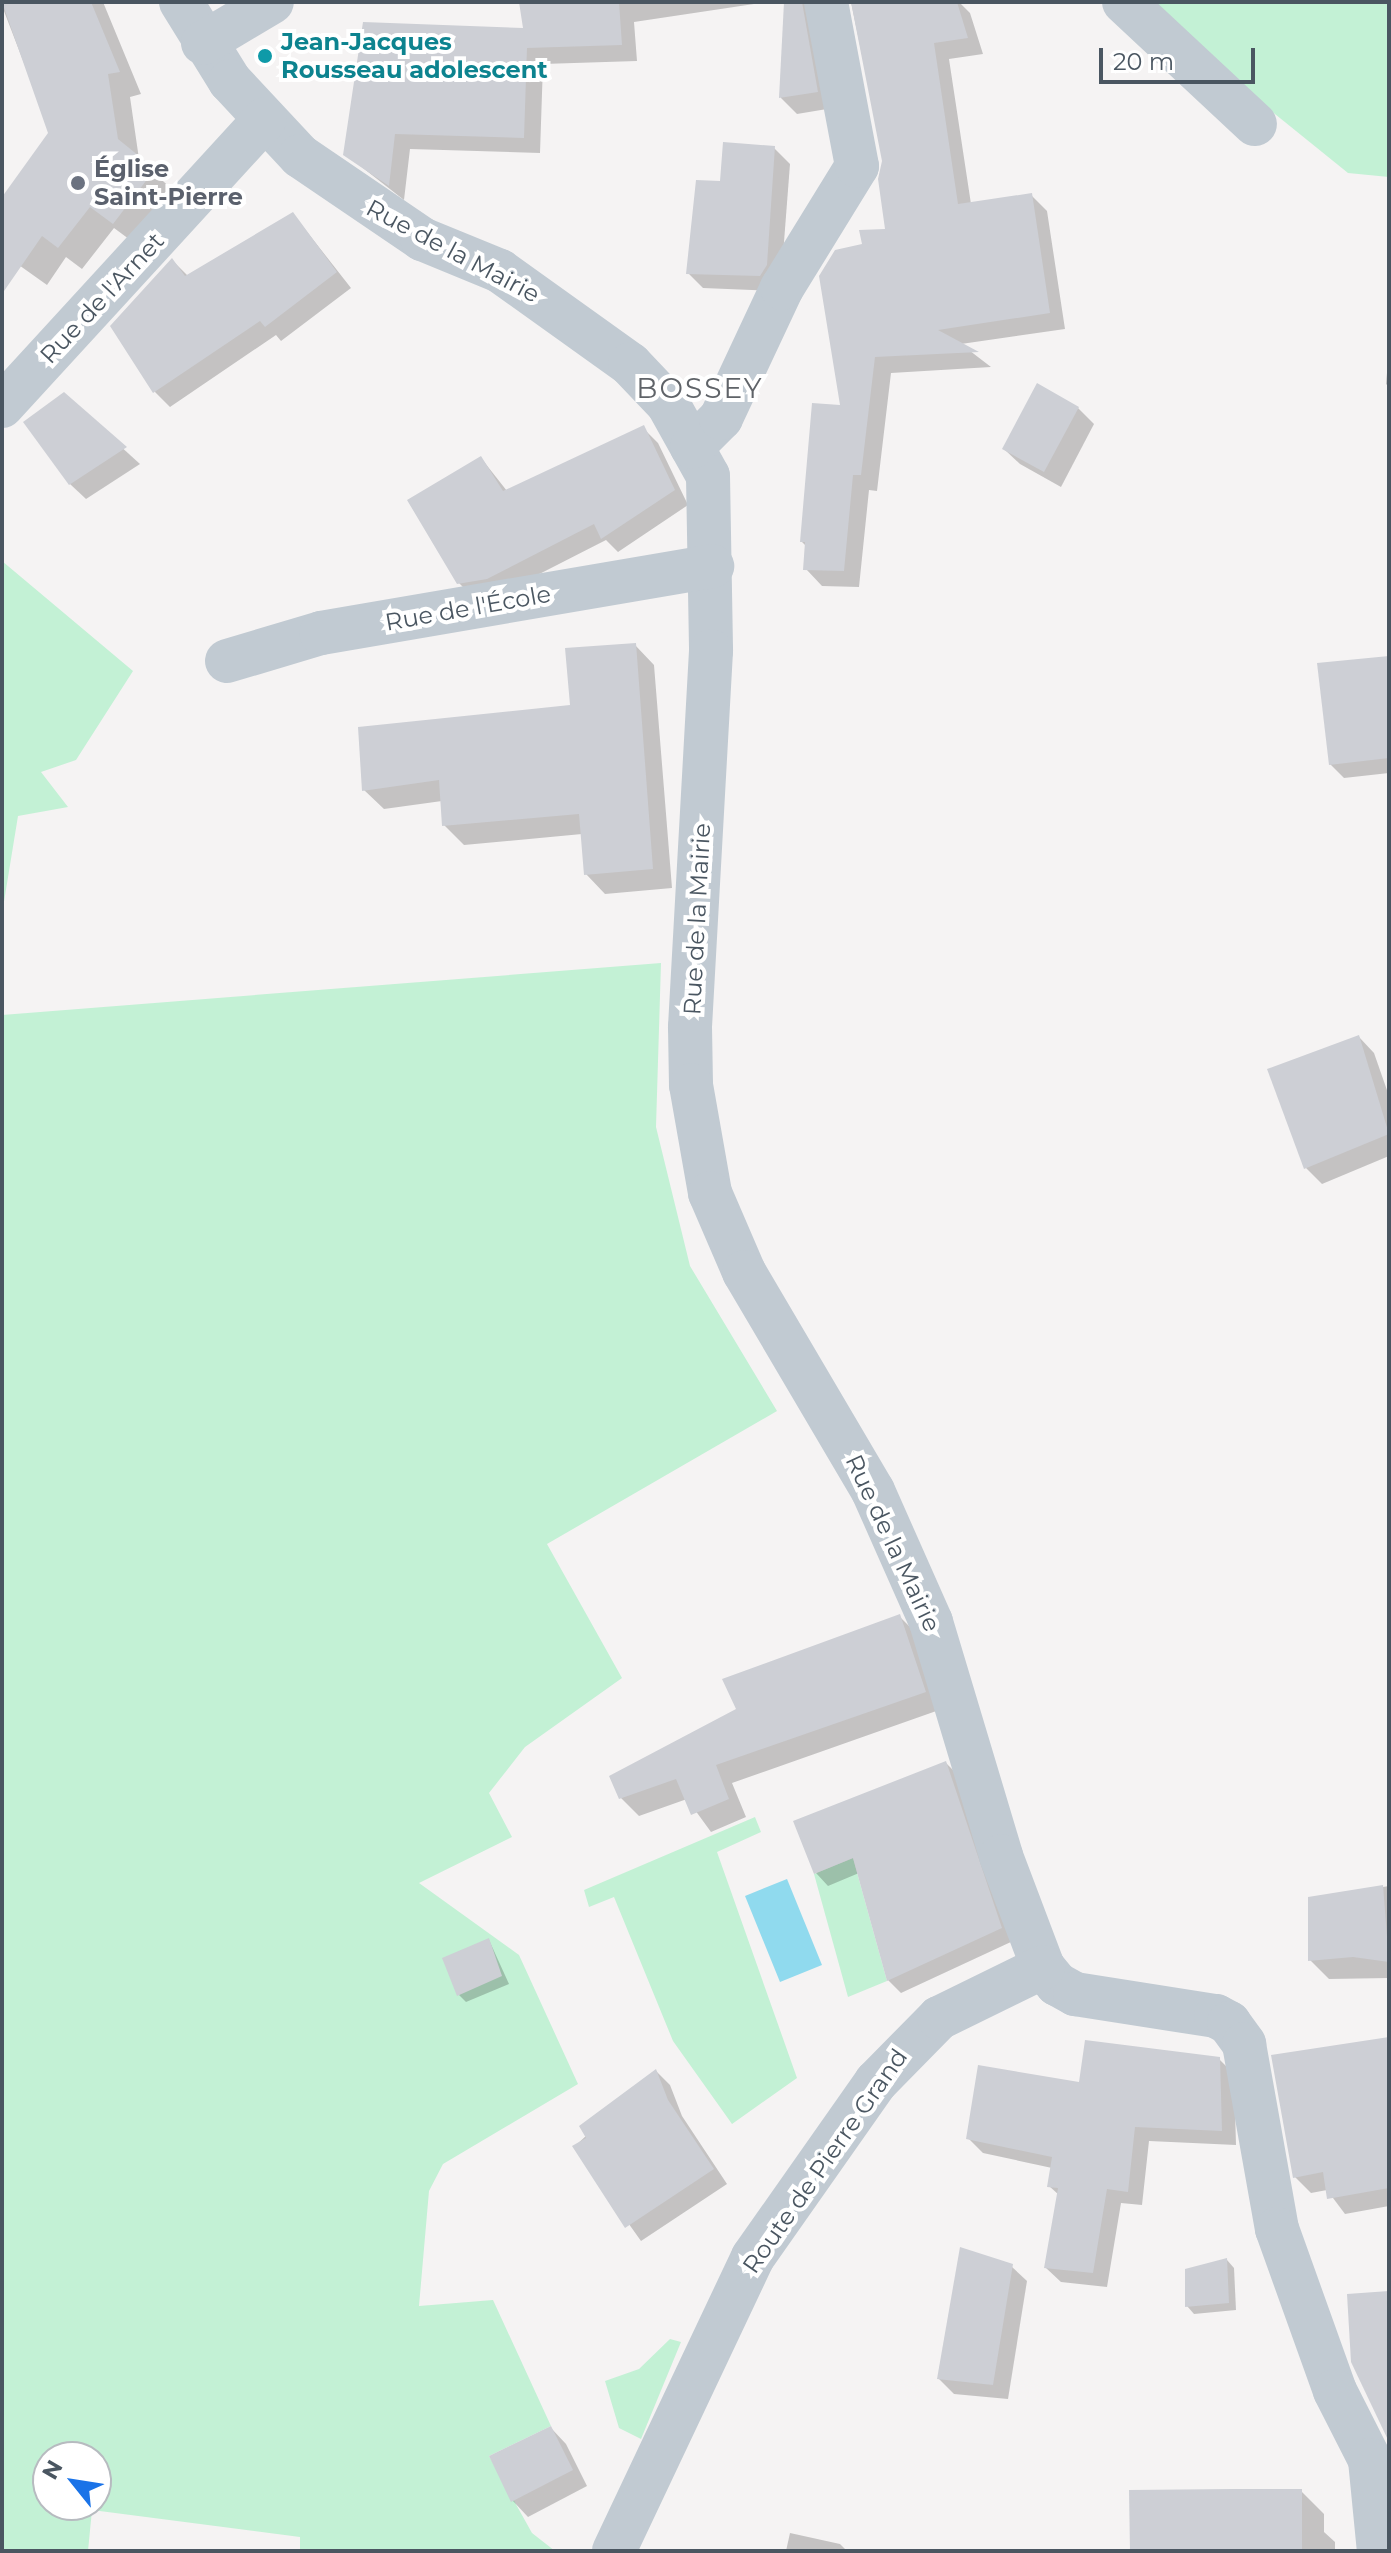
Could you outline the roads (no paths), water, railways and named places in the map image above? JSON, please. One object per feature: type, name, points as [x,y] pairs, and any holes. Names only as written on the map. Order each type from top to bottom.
[{"type":"street","name":"Rue de la Mairie","points":[[181,2],[203,43],[265,119],[300,156],[362,202],[422,239],[500,271],[630,364],[668,404],[708,476],[712,498],[712,566],[690,1027],[691,1085],[702,1163],[744,1272],[873,1491],[931,1622],[1001,1856],[1043,1967]]},
{"type":"street","points":[[203,43],[272,2]]},
{"type":"street","points":[[692,447],[721,418],[782,288],[857,166],[826,2]]},
{"type":"street","points":[[1124,2],[1255,124]]},
{"type":"street","name":"Rue de l'Arnet","points":[[2,406],[265,119]]},
{"type":"street","name":"Rue de l'École","points":[[227,661],[321,633],[712,566]]},
{"type":"street","points":[[1043,1967],[1057,1984],[1075,1994],[1216,2016],[1237,2033],[1244,2044],[1277,2229],[1335,2391],[1370,2460],[1379,2551]]},
{"type":"street","name":"Route de Pierre Grand","points":[[614,2551],[753,2257],[876,2082],[939,2018],[1043,1967]]},
{"type":"water","points":[[787,1879],[822,1965],[780,1982],[745,1896]]},
{"type":"place","name":"Jean-Jacques Rousseau adolescent","points":[[265,56]]},
{"type":"place","name":"Église Saint-Pierre","points":[[78,183]]},
{"type":"district","name":"BOSSEY","points":[[700,388]]}]
